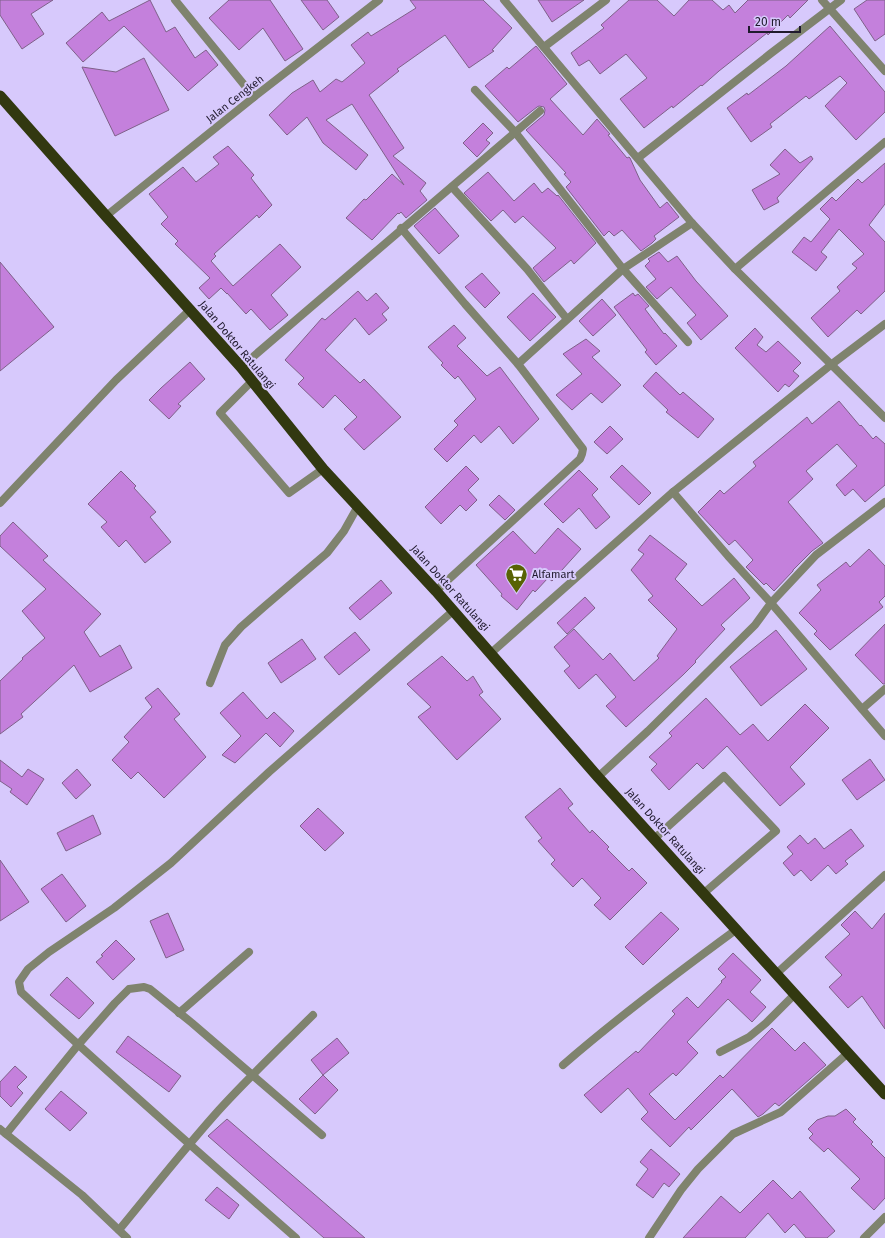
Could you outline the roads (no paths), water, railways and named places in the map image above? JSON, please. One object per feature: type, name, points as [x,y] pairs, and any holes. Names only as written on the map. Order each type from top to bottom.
[{"type":"highway","name":"Jalan Doktor Ratulangi","points":[[0,96],[241,367],[323,469],[436,591],[598,777],[885,1094]]},
{"type":"street","points":[[175,0],[254,97]]},
{"type":"street","name":"Jalan Cengkeh","points":[[106,216],[254,97],[379,0]]},
{"type":"street","points":[[504,0],[692,223],[885,418]]},
{"type":"street","points":[[544,47],[606,0]]},
{"type":"street","points":[[822,0],[885,71]]},
{"type":"street","points":[[638,158],[841,0]]},
{"type":"street","points":[[475,90],[515,132],[623,270],[688,342]]},
{"type":"street","points":[[241,367],[401,228],[452,187],[540,111]]},
{"type":"street","points":[[736,269],[885,142]]},
{"type":"street","points":[[452,187],[527,269],[567,319]]},
{"type":"street","points":[[518,364],[623,270],[692,223]]},
{"type":"street","points":[[401,228],[518,364],[583,449],[580,459],[436,591]]},
{"type":"street","points":[[0,503],[116,380],[191,310]]},
{"type":"street","points":[[491,653],[673,492],[832,364],[885,324]]},
{"type":"street","points":[[252,381],[220,413],[289,493],[323,469]]},
{"type":"street","points":[[673,492],[728,556],[772,603],[885,736]]},
{"type":"street","points":[[598,777],[648,731],[755,624],[816,555],[832,541],[885,502]]},
{"type":"street","points":[[210,683],[226,645],[241,627],[327,553],[344,531],[358,506]]},
{"type":"street","points":[[296,1238],[78,1045],[21,992],[19,982],[28,969],[49,952],[114,908],[171,863],[269,772],[453,611]]},
{"type":"street","points":[[862,709],[885,689]]},
{"type":"street","points":[[654,839],[724,776],[776,831],[704,893]]},
{"type":"street","points":[[776,974],[885,875]]},
{"type":"street","points":[[563,1065],[595,1037],[736,929]]},
{"type":"street","points":[[179,1013],[249,952]]},
{"type":"street","points":[[127,1238],[82,1195],[3,1132],[115,1003],[129,990],[144,987],[150,989],[252,1074],[322,1135]]},
{"type":"street","points":[[720,1052],[749,1036],[766,1024],[795,994]]},
{"type":"street","points":[[119,1230],[189,1144],[252,1074],[313,1015]]},
{"type":"street","points":[[649,1238],[681,1190],[698,1169],[733,1134],[781,1112],[848,1053]]},
{"type":"street","points":[[864,1238],[885,1217]]},
{"type":"place","name":"Alfamart","points":[[516,594]]}]
